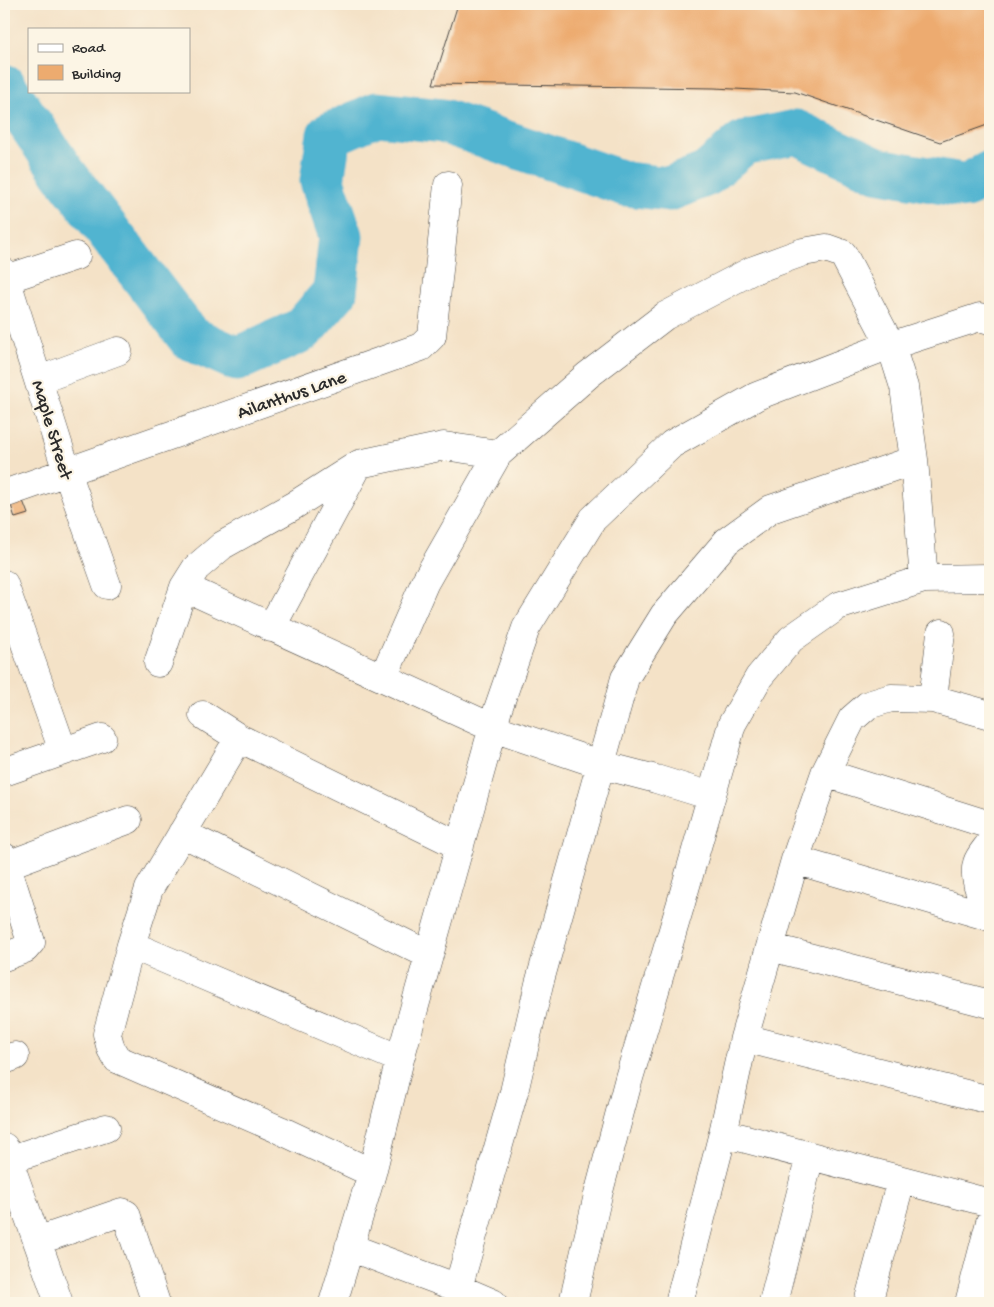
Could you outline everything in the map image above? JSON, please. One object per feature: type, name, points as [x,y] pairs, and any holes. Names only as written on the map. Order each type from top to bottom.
[{"type":"street","name":"Ailanthus Lane","points":[[4,494],[421,347],[432,336],[448,185]]},
{"type":"street","points":[[383,678],[425,582],[498,454],[588,376],[665,316],[751,271],[803,252],[826,248],[843,254],[891,346],[904,387],[914,460],[924,579]]},
{"type":"street","points":[[5,276],[76,256]]},
{"type":"street","name":"Maple Street","points":[[5,276],[67,472],[107,585]]},
{"type":"street","points":[[333,1303],[372,1173],[400,1059],[493,728],[526,628],[593,519],[672,444],[757,396],[891,346],[980,317],[990,320]]},
{"type":"street","points":[[39,380],[118,351]]},
{"type":"street","points":[[158,663],[184,587],[196,568],[223,545],[294,506],[359,464],[444,446],[498,454]]},
{"type":"street","points":[[458,1288],[514,1092],[539,984],[626,678],[664,615],[727,541],[771,509],[914,460]]},
{"type":"street","points":[[271,628],[359,464]]},
{"type":"street","points":[[573,1303],[598,1195],[627,1087],[732,724],[759,677],[791,639],[838,606],[924,579],[990,578]]},
{"type":"street","points":[[4,584],[63,752]]},
{"type":"street","points":[[184,587],[493,728],[602,765],[711,796]]},
{"type":"street","points":[[933,699],[941,634]]},
{"type":"street","points":[[678,1303],[723,1133],[744,1038],[794,860],[825,773],[852,719],[868,705],[891,698],[933,699],[990,715]]},
{"type":"street","points":[[203,715],[239,738],[460,846]]},
{"type":"street","points":[[4,772],[102,738]]},
{"type":"street","points":[[239,738],[149,889],[131,945],[107,1034],[111,1049],[117,1059],[280,1130],[372,1173]]},
{"type":"street","points":[[825,773],[990,825]]},
{"type":"street","points":[[4,958],[24,949],[31,942],[5,861],[128,820]]},
{"type":"street","points":[[182,834],[429,956]]},
{"type":"street","points":[[990,843],[977,862],[976,874],[978,886],[990,916]]},
{"type":"street","points":[[794,860],[990,916]]},
{"type":"street","points":[[131,945],[400,1059]]},
{"type":"street","points":[[770,947],[990,1004]]},
{"type":"street","points":[[744,1038],[990,1100]]},
{"type":"street","points":[[59,1303],[6,1153],[106,1128]]},
{"type":"street","points":[[723,1133],[990,1203]]},
{"type":"street","points":[[772,1303],[810,1156]]},
{"type":"street","points":[[868,1303],[901,1180]]},
{"type":"street","points":[[37,1241],[122,1212],[126,1214],[156,1303]]},
{"type":"street","points":[[969,1303],[990,1222]]},
{"type":"street","points":[[349,1247],[493,1303]]},
{"type":"building","points":[[458,4],[990,4],[990,124],[940,142],[795,92],[714,88],[433,84]]},
{"type":"building","points":[[23,501],[28,514],[15,518],[11,505]]},
{"type":"waterway","points":[[4,86],[63,172],[190,338],[237,359],[302,330],[335,292],[341,236],[322,181],[329,135],[377,114],[443,121],[626,184],[669,189],[707,174],[743,143],[796,132],[877,170],[966,186],[990,173]]}]
